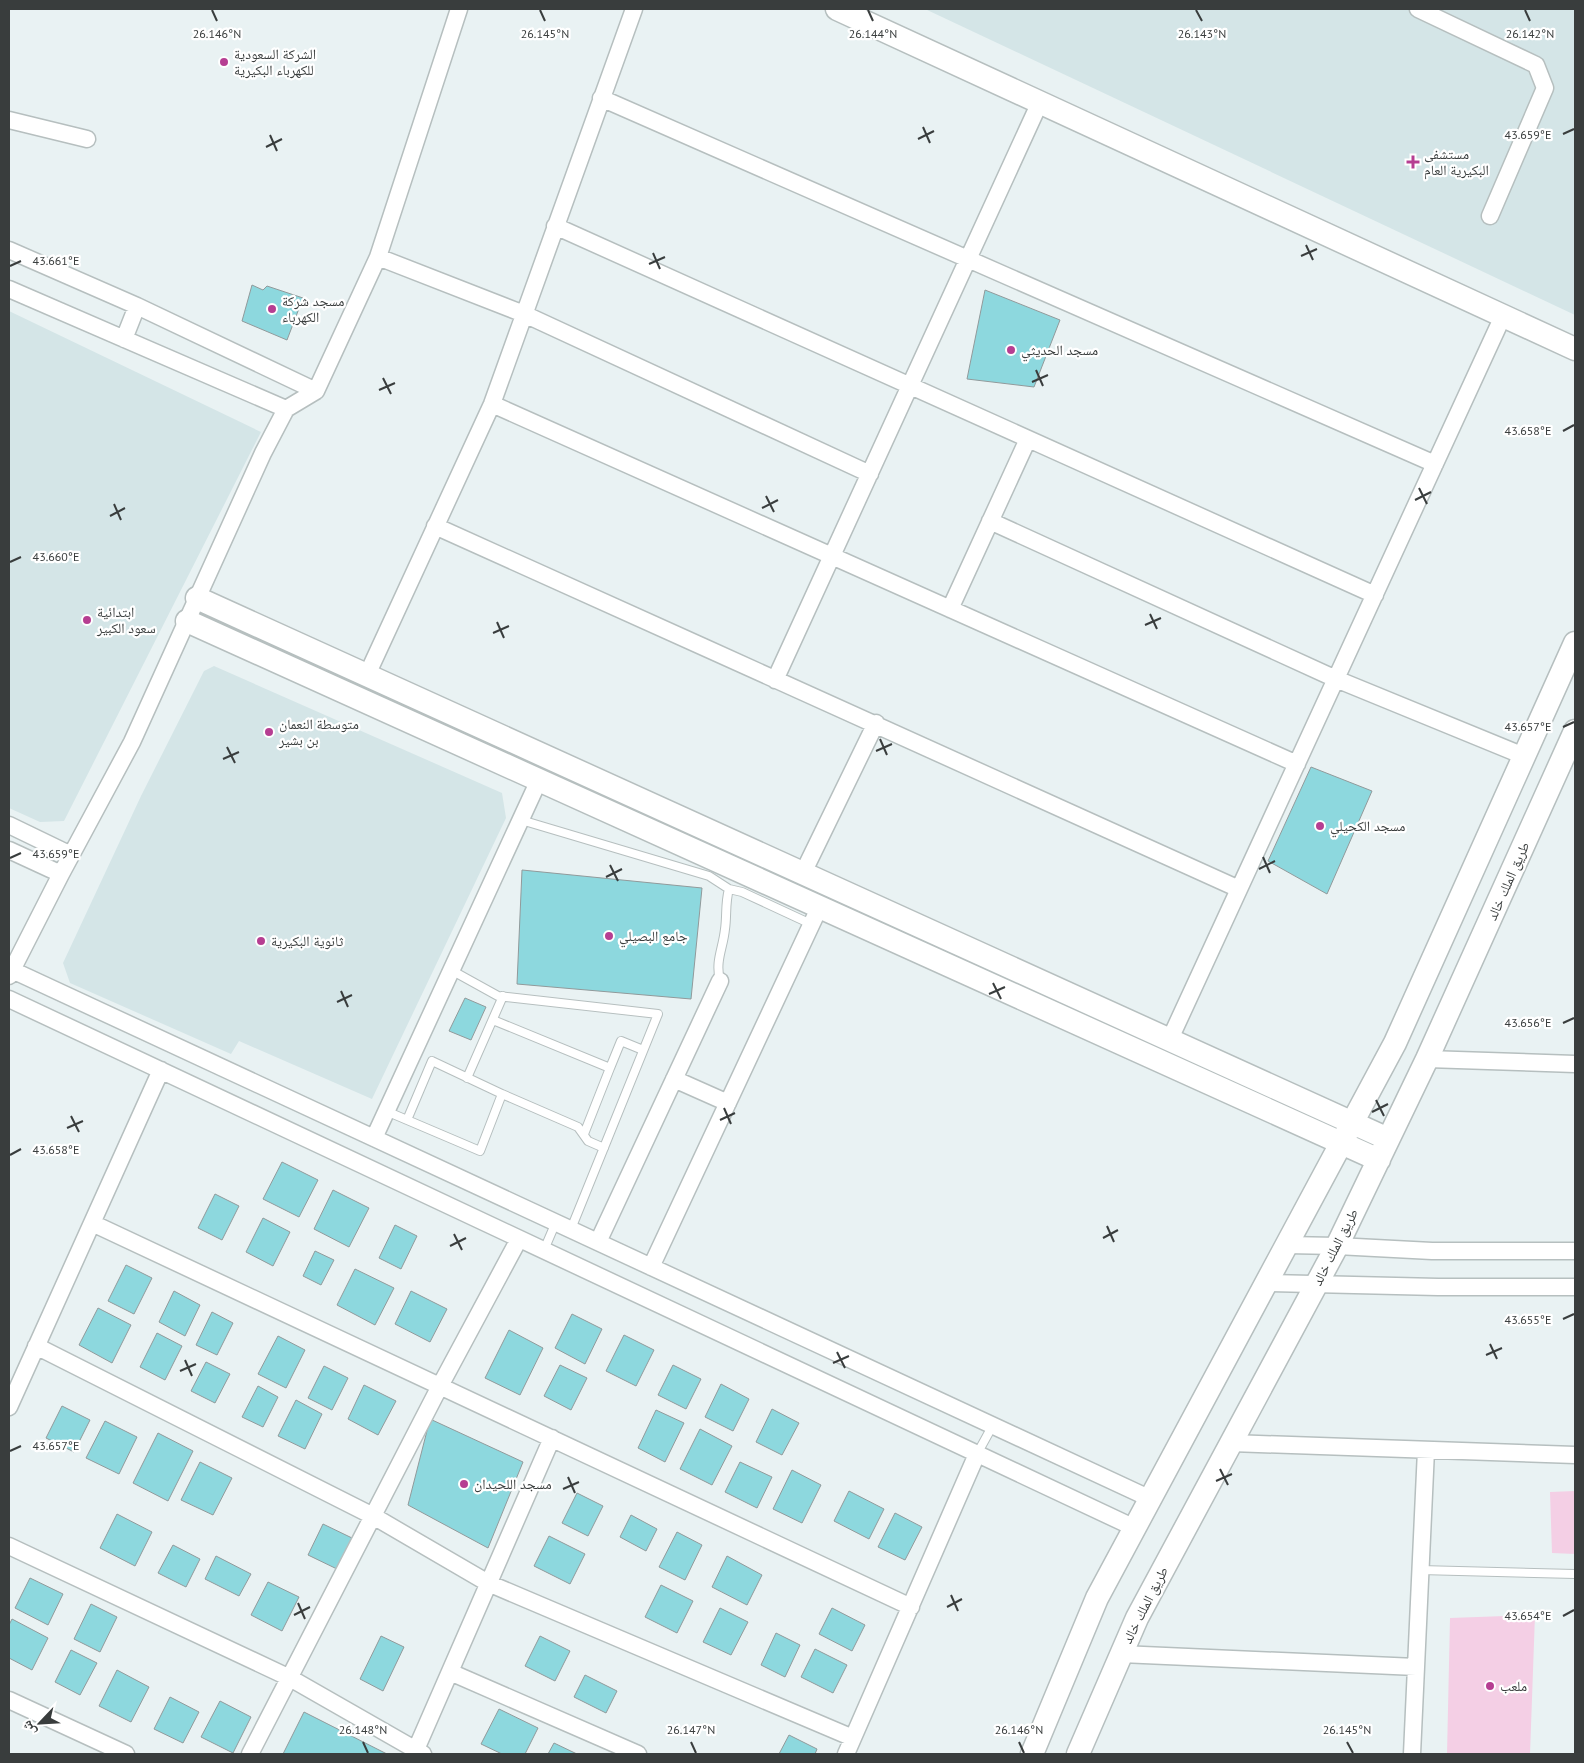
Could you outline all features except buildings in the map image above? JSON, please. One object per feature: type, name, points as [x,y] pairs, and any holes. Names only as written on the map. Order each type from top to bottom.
[{"type":"street","points":[[459,9],[378,257],[316,390],[286,409],[262,453],[132,742],[10,973],[374,1138],[1151,1499]]},
{"type":"street","points":[[367,675],[492,404],[634,9]]},
{"type":"street","points":[[837,9],[1575,350]]},
{"type":"street","points":[[1418,9],[1536,65],[1545,88],[1490,216]]},
{"type":"street","points":[[601,98],[1435,464]]},
{"type":"street","points":[[775,680],[1040,102]]},
{"type":"street","points":[[9,120],[87,139]]},
{"type":"street","points":[[555,226],[1375,595]]},
{"type":"street","points":[[9,250],[137,306],[316,390]]},
{"type":"street","points":[[378,257],[524,314],[870,474]]},
{"type":"street","points":[[9,289],[286,409]]},
{"type":"street","points":[[124,339],[137,306]]},
{"type":"street","points":[[1170,1039],[1503,316]]},
{"type":"street","points":[[492,404],[1297,764]]},
{"type":"street","points":[[950,609],[1028,439]]},
{"type":"street","points":[[990,521],[1336,680],[1524,756]]},
{"type":"street","points":[[435,526],[775,680],[876,723],[1239,889]]},
{"type":"street","points":[[197,598],[367,675],[661,822],[816,915],[1342,1142],[1378,1160]]},
{"type":"street","points":[[187,621],[539,780],[803,873],[1388,1139]]},
{"type":"street","points":[[1032,1754],[1097,1598],[1395,1042],[1575,643]]},
{"type":"street","points":[[803,873],[876,723]]},
{"type":"street","name":"طريق الملك خالد","points":[[1078,1754],[1136,1618],[1337,1246],[1427,1059],[1573,743]]},
{"type":"street","points":[[374,1138],[539,780]]},
{"type":"street","points":[[9,825],[71,855]]},
{"type":"street","points":[[9,850],[61,874]]},
{"type":"street","points":[[651,1267],[816,915]]},
{"type":"street","points":[[598,1242],[720,981]]},
{"type":"street","points":[[9,999],[1135,1528]]},
{"type":"street","points":[[1427,1059],[1575,1064]]},
{"type":"street","points":[[9,1407],[160,1070]]},
{"type":"street","points":[[674,1078],[728,1103]]},
{"type":"street","points":[[92,1223],[911,1607]]},
{"type":"street","points":[[250,1754],[440,1386],[519,1239]]},
{"type":"street","points":[[1287,1245],[1432,1251],[1575,1251]]},
{"type":"street","points":[[1267,1282],[1438,1287],[1575,1287]]},
{"type":"street","points":[[36,1346],[373,1516],[488,1583],[854,1738]]},
{"type":"street","points":[[9,1546],[290,1678],[417,1753],[488,1583],[552,1438]]},
{"type":"street","points":[[1231,1443],[1575,1455]]},
{"type":"street","points":[[1412,1754],[1426,1450]]},
{"type":"street","points":[[846,1754],[978,1454]]},
{"type":"street","points":[[1121,1654],[1416,1667]]},
{"type":"street","points":[[450,1672],[638,1754]]},
{"type":"street","points":[[9,1700],[126,1754]]},
{"type":"lane","points":[[521,820],[709,876],[729,889],[816,915]]},
{"type":"lane","points":[[720,981],[717,967],[725,929],[726,900],[729,889]]},
{"type":"lane","points":[[451,970],[498,996],[658,1014],[571,1229]]},
{"type":"lane","points":[[467,1078],[504,996]]},
{"type":"lane","points":[[493,1020],[610,1068]]},
{"type":"lane","points":[[584,1134],[621,1041],[644,1050]]},
{"type":"lane","points":[[407,1120],[432,1061],[578,1127],[588,1140],[604,1148]]},
{"type":"lane","points":[[386,1111],[480,1151],[502,1094]]},
{"type":"lane","points":[[544,1250],[556,1222]]},
{"type":"lane","points":[[978,1454],[993,1425]]},
{"type":"lane","points":[[1420,1570],[1575,1574]]},
{"type":"shaded area","name":"مستشفى البكيرية العام","points":[[925,9],[1575,9],[1575,315]]},
{"type":"shaded area","name":"ابتدائية سعود الكبير","points":[[9,311],[261,432],[64,821],[40,822],[9,808]]},
{"type":"shaded area","points":[[214,666],[502,793],[506,818],[372,1099],[239,1041],[231,1054],[70,983],[63,963],[141,796],[204,671]]},
{"type":"shaded area","points":[[1575,1491],[1575,1554],[1552,1553],[1550,1492]]},
{"type":"shaded area","name":"ملعب","points":[[1535,1615],[1530,1754],[1447,1754],[1450,1618]]},
{"type":"place","name":"الشركة السعودية للكهرباء البكيرية","points":[[224,62]]},
{"type":"place","name":"مستشفى البكيرية العام","points":[[1413,162]]},
{"type":"place","name":"مسجد شركة الكهرباء","points":[[272,309]]},
{"type":"place","name":"مسجد الحديثي","points":[[1011,350]]},
{"type":"place","name":"ابتدائية سعود الكبير","points":[[87,620]]},
{"type":"place","name":"متوسطة النعمان بن بشير","points":[[269,732]]},
{"type":"place","name":"مسجد الكحيلي","points":[[1320,826]]},
{"type":"place","name":"جامع البصيلي","points":[[609,936]]},
{"type":"place","name":"ثانوية البكيرية","points":[[261,941]]},
{"type":"place","name":"مسجد اللحيدان","points":[[464,1484]]},
{"type":"place","name":"ملعب","points":[[1490,1686]]}]
